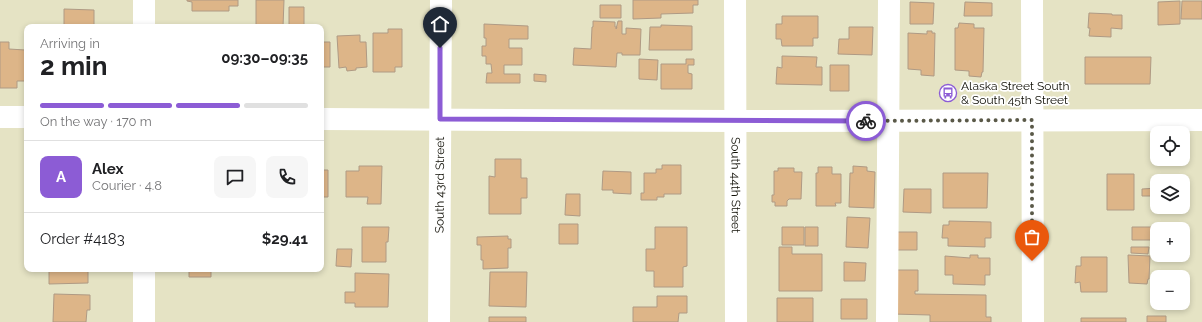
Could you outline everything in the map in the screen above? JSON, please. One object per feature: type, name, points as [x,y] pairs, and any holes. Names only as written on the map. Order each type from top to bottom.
[{"type":"street","points":[[144,0],[144,24]]},
{"type":"street","name":"South 43rd Street","points":[[439,322],[441,0]]},
{"type":"street","name":"South 44th Street","points":[[735,0],[736,322]]},
{"type":"street","points":[[887,322],[889,0]]},
{"type":"street","points":[[1032,0],[1032,322]]},
{"type":"street","points":[[0,117],[24,117]]},
{"type":"street","points":[[324,119],[735,121],[1202,120]]},
{"type":"street","points":[[144,272],[144,322]]},
{"type":"building","points":[[187,0],[238,0],[238,6],[229,6],[229,11],[192,11],[192,2]]},
{"type":"building","points":[[256,0],[284,0],[283,24],[256,24]]},
{"type":"building","points":[[633,0],[698,0],[698,5],[693,5],[693,13],[661,14],[661,18],[633,19]]},
{"type":"building","points":[[1180,1],[1180,24],[1158,25],[1158,2]]},
{"type":"building","points":[[1182,1],[1202,1],[1202,19],[1181,19]]},
{"type":"building","points":[[910,2],[934,3],[933,24],[910,24]]},
{"type":"building","points":[[965,2],[992,3],[992,16],[964,16]]},
{"type":"building","points":[[600,5],[621,5],[621,18],[600,18]]},
{"type":"building","points":[[289,7],[304,7],[304,24],[289,24]]},
{"type":"building","points":[[64,9],[94,10],[94,24],[64,24]]},
{"type":"building","points":[[1089,13],[1122,15],[1122,29],[1111,28],[1111,37],[1089,36]]},
{"type":"building","points":[[782,16],[818,16],[818,38],[813,38],[813,46],[782,46],[781,39],[776,39],[776,24],[782,24]]},
{"type":"building","points":[[593,21],[615,22],[616,27],[618,21],[622,21],[622,34],[626,34],[626,28],[641,29],[640,55],[622,55],[622,53],[617,53],[616,67],[573,65],[574,48],[591,49]]},
{"type":"building","points":[[959,23],[974,24],[974,28],[984,28],[983,72],[981,77],[969,76],[969,71],[955,70],[955,28],[958,28]]},
{"type":"building","points":[[484,24],[528,26],[528,39],[509,39],[509,48],[522,48],[522,65],[504,65],[504,74],[520,74],[520,83],[486,83],[487,73],[492,73],[491,64],[486,64],[486,56],[482,56],[482,46],[486,46],[486,38],[484,38]]},
{"type":"building","points":[[661,25],[692,26],[692,50],[649,50],[650,27],[661,27]]},
{"type":"building","points":[[849,27],[873,27],[872,55],[838,54],[839,39],[849,39]]},
{"type":"building","points":[[388,29],[402,29],[402,67],[395,67],[395,72],[373,72],[373,33],[388,33]]},
{"type":"building","points":[[927,31],[932,31],[932,33],[935,33],[934,76],[921,75],[921,70],[908,69],[908,33],[927,34]]},
{"type":"building","points":[[360,35],[360,42],[366,42],[367,67],[347,71],[346,67],[339,68],[337,36]]},
{"type":"building","points":[[0,42],[9,42],[9,49],[24,50],[24,81],[17,81],[17,88],[0,88]]},
{"type":"building","points":[[324,42],[330,42],[330,67],[324,67]]},
{"type":"building","points":[[782,56],[817,57],[816,67],[822,67],[822,85],[776,84],[777,67],[782,68]]},
{"type":"building","points":[[1085,57],[1151,57],[1150,84],[1085,84]]},
{"type":"building","points":[[639,59],[658,60],[657,80],[639,79]]},
{"type":"building","points":[[686,59],[694,59],[694,65],[688,65],[688,73],[692,74],[692,89],[661,89],[661,64],[686,64]]},
{"type":"building","points":[[830,65],[849,65],[849,91],[830,91]]},
{"type":"building","points":[[534,74],[546,75],[546,82],[534,81]]},
{"type":"building","points":[[495,159],[521,159],[521,178],[527,178],[527,198],[521,198],[521,214],[489,214],[489,176],[495,177]]},
{"type":"building","points":[[662,165],[681,165],[681,194],[664,194],[664,197],[657,197],[657,200],[641,200],[641,193],[644,193],[644,173],[656,173],[656,169],[662,169]]},
{"type":"building","points":[[359,166],[382,166],[381,204],[367,204],[368,197],[346,197],[346,171],[359,171]]},
{"type":"building","points":[[853,166],[867,167],[867,171],[875,172],[874,208],[849,207],[850,173],[853,173]]},
{"type":"building","points":[[818,167],[832,167],[832,174],[841,174],[841,203],[835,203],[836,206],[816,206],[816,173],[818,173]]},
{"type":"building","points":[[778,168],[794,168],[794,172],[802,172],[801,199],[789,199],[787,201],[787,206],[775,206],[775,202],[772,202],[772,195],[774,195],[774,171],[778,171]]},
{"type":"building","points":[[324,170],[328,170],[328,197],[324,197]]},
{"type":"building","points":[[603,171],[631,172],[631,194],[613,193],[613,190],[602,190]]},
{"type":"building","points":[[943,173],[988,173],[987,208],[943,208]]},
{"type":"building","points":[[1107,174],[1134,174],[1134,210],[1107,210]]},
{"type":"building","points":[[1150,188],[1150,196],[1142,196],[1142,189]]},
{"type":"building","points":[[904,189],[931,189],[931,213],[903,212]]},
{"type":"building","points":[[566,194],[580,194],[580,216],[565,215]]},
{"type":"building","points":[[847,217],[870,218],[868,248],[846,247]]},
{"type":"building","points":[[949,221],[991,222],[991,238],[985,238],[985,247],[948,246],[948,238],[942,238],[943,225],[949,225]]},
{"type":"building","points":[[559,224],[578,224],[578,244],[559,244]]},
{"type":"building","points":[[362,227],[389,227],[388,242],[386,242],[386,262],[362,262]]},
{"type":"building","points":[[655,227],[687,227],[687,266],[683,267],[683,287],[654,287],[654,271],[646,271],[646,249],[655,249]]},
{"type":"building","points":[[782,227],[804,227],[804,245],[782,245]]},
{"type":"building","points":[[805,227],[818,227],[818,246],[805,246]]},
{"type":"building","points":[[1132,227],[1150,227],[1150,240],[1132,240]]},
{"type":"building","points":[[895,232],[917,232],[917,250],[894,250]]},
{"type":"building","points":[[508,236],[508,239],[511,239],[511,248],[508,248],[508,268],[483,269],[483,260],[481,260],[481,245],[477,245],[477,237]]},
{"type":"building","points":[[779,247],[792,247],[792,254],[822,254],[822,291],[779,291]]},
{"type":"building","points":[[1131,247],[1149,247],[1148,254],[1131,253]]},
{"type":"building","points":[[337,249],[352,249],[351,267],[336,266]]},
{"type":"building","points":[[970,255],[978,255],[978,258],[990,258],[990,275],[985,275],[985,285],[953,284],[953,275],[945,275],[945,256],[970,258]]},
{"type":"building","points":[[1128,255],[1150,256],[1149,279],[1147,284],[1129,283]]},
{"type":"building","points":[[1081,257],[1107,257],[1107,292],[1081,292],[1080,282],[1075,283],[1076,266],[1081,266]]},
{"type":"building","points":[[844,262],[866,263],[865,281],[844,281]]},
{"type":"building","points":[[892,270],[918,270],[918,291],[915,291],[915,294],[986,295],[986,317],[991,317],[991,322],[930,322],[930,315],[892,314]]},
{"type":"building","points":[[49,272],[88,272],[88,283],[49,284]]},
{"type":"building","points":[[189,272],[211,272],[211,277],[189,277]]},
{"type":"building","points":[[490,272],[527,272],[526,307],[489,306]]},
{"type":"building","points":[[355,273],[389,274],[388,307],[355,307],[355,303],[345,303],[345,292],[355,292]]},
{"type":"building","points":[[54,294],[90,295],[90,310],[87,310],[86,322],[53,322]]},
{"type":"building","points":[[657,296],[687,296],[687,313],[679,313],[678,322],[633,322],[633,307],[657,307]]},
{"type":"building","points":[[777,298],[813,298],[813,322],[777,322]]},
{"type":"building","points":[[841,299],[867,299],[867,319],[841,319]]},
{"type":"building","points":[[1147,316],[1166,316],[1166,322],[1147,322]]},
{"type":"building","points":[[489,317],[526,317],[526,322],[489,322]]},
{"type":"building","points":[[1081,318],[1126,318],[1126,322],[1081,322]]},
{"type":"way so far","points":[[866,121],[1032,120],[1032,261]]},
{"type":"place","name":"Alaska Street South & South 45th Street","points":[[948,93]]},
{"type":"route","points":[[440,48],[440,119],[866,121]]}]
